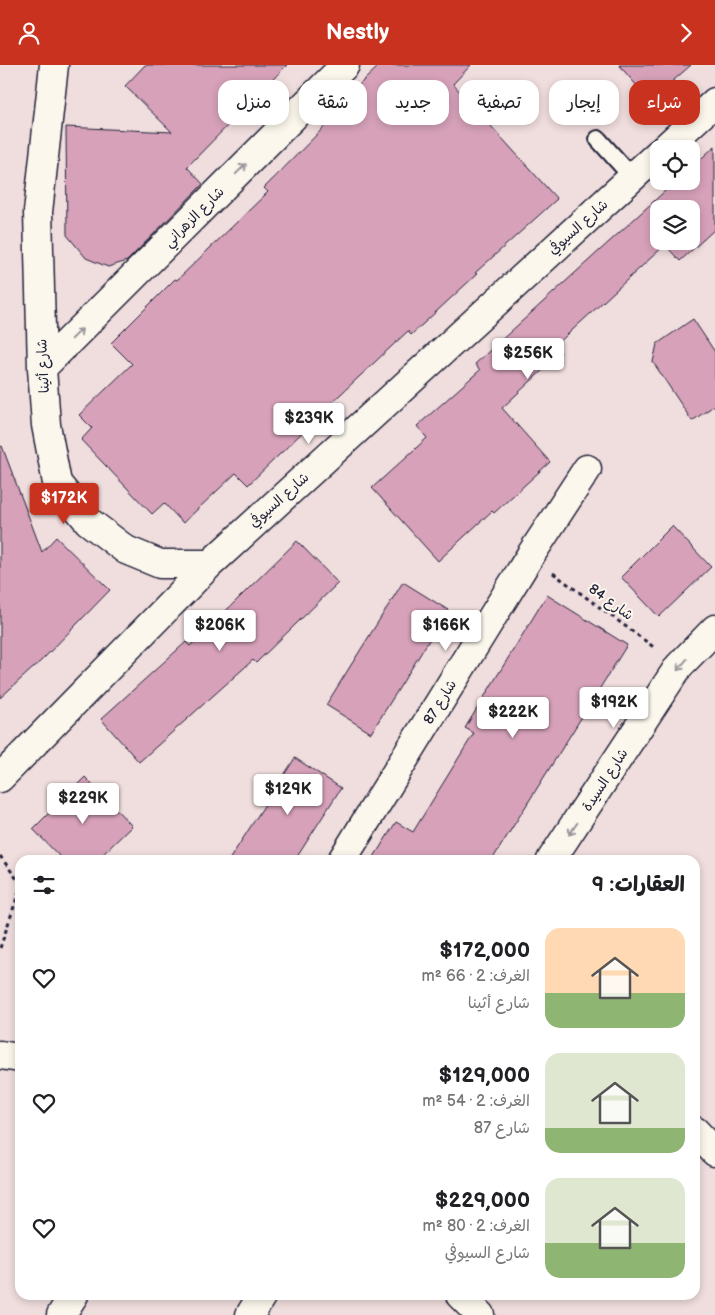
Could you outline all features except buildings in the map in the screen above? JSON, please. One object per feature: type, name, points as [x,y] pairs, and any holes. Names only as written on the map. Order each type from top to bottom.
[{"type":"street","name":"شارع أثينا","points":[[54,65],[38,212],[42,368],[46,425],[57,483],[88,521],[126,550],[160,564],[210,564]]},
{"type":"street","name":"شارع الزهراني","points":[[42,368],[345,65]]},
{"type":"street","points":[[674,140],[715,102]]},
{"type":"street","name":"شارع السيوفي","points":[[0,778],[210,564],[650,161]]},
{"type":"street","name":"شارع 87","points":[[345,855],[530,556],[587,469]]},
{"type":"street","name":"شارع السيدة","points":[[554,855],[679,667],[715,629]]},
{"type":"street","points":[[0,1055],[15,1056]]},
{"type":"street","points":[[700,1136],[715,1152]]},
{"type":"street","points":[[61,1315],[71,1300]]},
{"type":"street","points":[[250,1315],[259,1300]]},
{"type":"street","points":[[465,1300],[480,1315]]},
{"type":"lane","points":[[598,139],[632,177]]},
{"type":"path","name":"شارع 84","points":[[530,556],[679,667]]},
{"type":"path","points":[[0,856],[15,876]]},
{"type":"path","points":[[0,948],[15,904]]}]
